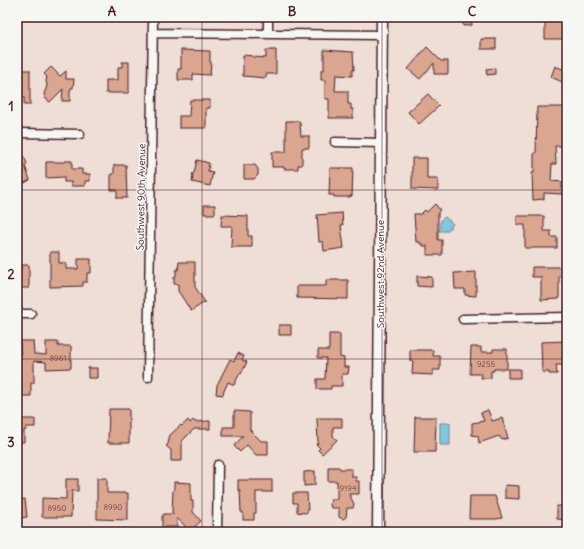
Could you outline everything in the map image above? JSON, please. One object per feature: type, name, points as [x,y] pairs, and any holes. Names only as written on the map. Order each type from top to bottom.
[{"type":"street","name":"Southwest 90th Avenue","points":[[148,377],[153,17]]},
{"type":"street","points":[[268,17],[268,34]]},
{"type":"street","name":"Southwest 92nd Avenue","points":[[378,532],[382,17]]},
{"type":"street","points":[[153,33],[382,35]]},
{"type":"street","points":[[17,133],[80,134]]},
{"type":"street","points":[[335,142],[381,143]]},
{"type":"street","points":[[17,314],[30,314]]},
{"type":"street","points":[[463,320],[567,317]]},
{"type":"street","points":[[217,532],[218,465]]},
{"type":"water","points":[[445,217],[453,224],[447,231],[439,231],[441,220]]},
{"type":"water","points":[[440,423],[450,423],[450,445],[440,445]]},
{"type":"building","points":[[463,17],[471,17],[472,25],[463,26]]},
{"type":"building","points":[[545,17],[567,17],[567,39],[545,39]]},
{"type":"building","points":[[481,39],[496,39],[496,49],[481,49]]},
{"type":"building","points":[[427,47],[441,61],[448,61],[448,74],[434,74],[434,63],[420,79],[408,69]]},
{"type":"building","points":[[181,50],[210,51],[210,75],[193,74],[193,80],[178,80],[178,69],[181,69]]},
{"type":"building","points":[[266,50],[276,50],[276,74],[266,74],[266,78],[243,76],[243,55],[266,58]]},
{"type":"building","points":[[324,50],[353,52],[354,70],[352,70],[352,76],[336,75],[335,91],[348,91],[348,104],[351,104],[351,109],[353,109],[353,118],[329,118],[329,99],[325,99],[325,80],[321,80],[321,70],[324,70]]},
{"type":"building","points":[[122,62],[129,62],[129,93],[106,93],[106,80],[118,80],[118,67],[122,67]]},
{"type":"building","points":[[555,66],[567,71],[567,84],[551,77]]},
{"type":"building","points":[[51,67],[60,76],[66,71],[66,79],[74,79],[73,88],[71,88],[70,91],[70,101],[62,101],[63,89],[50,102],[45,98],[44,94],[47,86],[47,77],[44,74]]},
{"type":"building","points":[[495,68],[495,74],[487,75],[486,69]]},
{"type":"building","points":[[17,70],[30,70],[30,105],[24,105],[24,97],[19,97],[19,93],[17,93]]},
{"type":"building","points":[[428,94],[439,106],[419,124],[408,112]]},
{"type":"building","points":[[190,100],[210,100],[210,108],[206,108],[206,128],[179,128],[179,116],[189,116]]},
{"type":"building","points":[[537,107],[565,107],[564,146],[555,146],[556,164],[552,164],[551,181],[562,182],[562,194],[544,193],[544,199],[533,200],[532,173],[534,173],[534,153],[536,153]]},
{"type":"building","points":[[286,121],[299,121],[301,136],[309,136],[309,148],[302,148],[302,165],[298,165],[298,169],[272,167],[272,152],[286,152]]},
{"type":"building","points":[[22,154],[27,163],[25,166],[30,180],[17,187],[17,159]]},
{"type":"building","points":[[412,158],[427,158],[427,179],[438,179],[438,190],[412,189]]},
{"type":"building","points":[[197,160],[209,163],[208,171],[213,172],[210,186],[192,182],[192,174],[194,173]]},
{"type":"building","points":[[72,161],[72,169],[82,169],[82,174],[90,174],[90,181],[85,181],[85,186],[71,186],[71,182],[64,182],[64,177],[46,178],[46,162]]},
{"type":"building","points":[[114,165],[126,165],[127,198],[117,198],[117,190],[111,190],[111,174],[114,174]]},
{"type":"building","points":[[244,165],[255,165],[258,169],[258,175],[254,179],[244,179]]},
{"type":"building","points":[[330,168],[353,168],[352,196],[334,197],[334,195],[329,195]]},
{"type":"building","points":[[435,204],[440,210],[438,212],[438,240],[442,240],[442,255],[427,255],[427,246],[423,246],[420,242],[416,242],[414,214],[421,214],[425,210],[427,212]]},
{"type":"building","points":[[204,205],[215,205],[215,214],[204,214]]},
{"type":"building","points":[[342,213],[343,225],[341,225],[344,248],[324,251],[323,242],[319,242],[317,215]]},
{"type":"building","points":[[222,215],[248,216],[248,236],[252,236],[252,247],[231,247],[232,226],[221,226]]},
{"type":"building","points":[[517,216],[544,216],[544,231],[551,231],[551,237],[557,237],[557,248],[525,248],[525,225],[517,225]]},
{"type":"building","points":[[50,252],[59,252],[59,263],[66,263],[66,269],[78,269],[78,259],[91,259],[91,273],[87,273],[87,282],[83,282],[83,286],[50,287]]},
{"type":"building","points":[[179,262],[195,262],[195,287],[205,302],[191,311],[178,291],[178,284],[174,284],[174,277],[176,276],[176,270],[178,270]]},
{"type":"building","points":[[21,265],[29,265],[29,288],[17,288],[17,270],[21,270]]},
{"type":"building","points":[[532,267],[563,267],[563,276],[559,276],[559,299],[541,300],[541,277],[532,277]]},
{"type":"building","points":[[476,272],[476,296],[465,295],[465,289],[455,289],[454,273]]},
{"type":"building","points":[[417,276],[432,277],[432,287],[417,286]]},
{"type":"building","points":[[326,280],[348,280],[348,299],[297,298],[297,286],[326,286]]},
{"type":"building","points":[[279,325],[291,325],[291,335],[279,335]]},
{"type":"building","points":[[329,334],[340,334],[340,357],[344,358],[344,367],[349,367],[348,374],[342,374],[342,386],[331,386],[331,389],[317,389],[317,379],[325,379],[326,358],[318,358],[318,350],[329,350]]},
{"type":"building","points":[[20,341],[33,341],[34,354],[46,355],[46,342],[58,342],[58,346],[71,346],[71,368],[46,369],[46,362],[34,361],[34,383],[31,383],[31,396],[22,396],[21,378],[17,378],[17,359],[21,359]]},
{"type":"building","points":[[567,341],[567,365],[556,365],[557,374],[542,372],[541,342]]},
{"type":"building","points":[[471,347],[481,347],[481,352],[493,352],[493,349],[507,349],[507,369],[494,369],[494,371],[491,371],[491,378],[481,378],[482,374],[470,374]]},
{"type":"building","points":[[410,350],[433,350],[433,356],[440,356],[440,370],[433,370],[433,375],[412,374],[413,361],[410,361]]},
{"type":"building","points":[[238,353],[244,356],[242,360],[247,362],[241,374],[240,373],[234,385],[228,382],[223,395],[216,394],[217,385],[230,359],[234,361]]},
{"type":"building","points":[[88,368],[97,368],[97,378],[88,378]]},
{"type":"building","points":[[508,369],[520,369],[520,378],[508,378]]},
{"type":"building","points":[[109,409],[129,409],[129,443],[108,443]]},
{"type":"building","points":[[488,410],[492,421],[502,418],[508,438],[502,440],[499,436],[479,443],[478,436],[472,435],[472,423],[484,421],[481,413]]},
{"type":"building","points":[[234,411],[250,412],[250,430],[261,441],[268,441],[268,455],[256,455],[247,445],[240,452],[234,446],[243,436],[223,436],[223,427],[234,427]]},
{"type":"building","points":[[415,417],[436,417],[435,452],[414,452]]},
{"type":"building","points":[[317,418],[342,418],[342,427],[333,427],[333,436],[337,440],[322,454],[318,450],[320,448],[316,444],[318,443]]},
{"type":"building","points":[[17,419],[35,419],[35,427],[26,427],[26,430],[24,430],[24,442],[17,442]]},
{"type":"building","points":[[188,420],[190,423],[193,420],[195,422],[210,421],[210,429],[194,429],[182,441],[182,461],[171,461],[171,450],[166,446],[170,435]]},
{"type":"building","points":[[328,467],[352,469],[352,477],[356,477],[356,481],[359,481],[359,494],[349,494],[354,504],[353,508],[347,508],[346,517],[343,519],[339,517],[339,508],[331,508],[331,499],[337,499],[337,481],[328,481]]},
{"type":"building","points":[[315,471],[315,485],[304,486],[304,472]]},
{"type":"building","points":[[97,478],[107,478],[107,493],[128,493],[128,520],[97,519]]},
{"type":"building","points":[[66,479],[78,479],[78,491],[72,491],[71,517],[42,517],[42,498],[66,499]]},
{"type":"building","points":[[238,480],[272,480],[272,492],[256,492],[256,513],[254,513],[254,520],[243,520],[240,490],[238,490]]},
{"type":"building","points":[[174,482],[191,483],[191,501],[193,501],[193,512],[201,521],[190,531],[177,518],[177,527],[162,527],[162,516],[164,514],[174,514],[172,513]]},
{"type":"building","points":[[505,485],[519,486],[519,499],[505,498]]},
{"type":"building","points":[[293,493],[307,493],[308,511],[306,513],[297,512],[297,503],[293,503]]},
{"type":"building","points":[[470,496],[495,496],[502,518],[469,519]]},
{"type":"building","points":[[25,499],[27,517],[17,517],[17,500]]},
{"type":"building","points":[[557,506],[567,506],[567,520],[557,519]]}]
